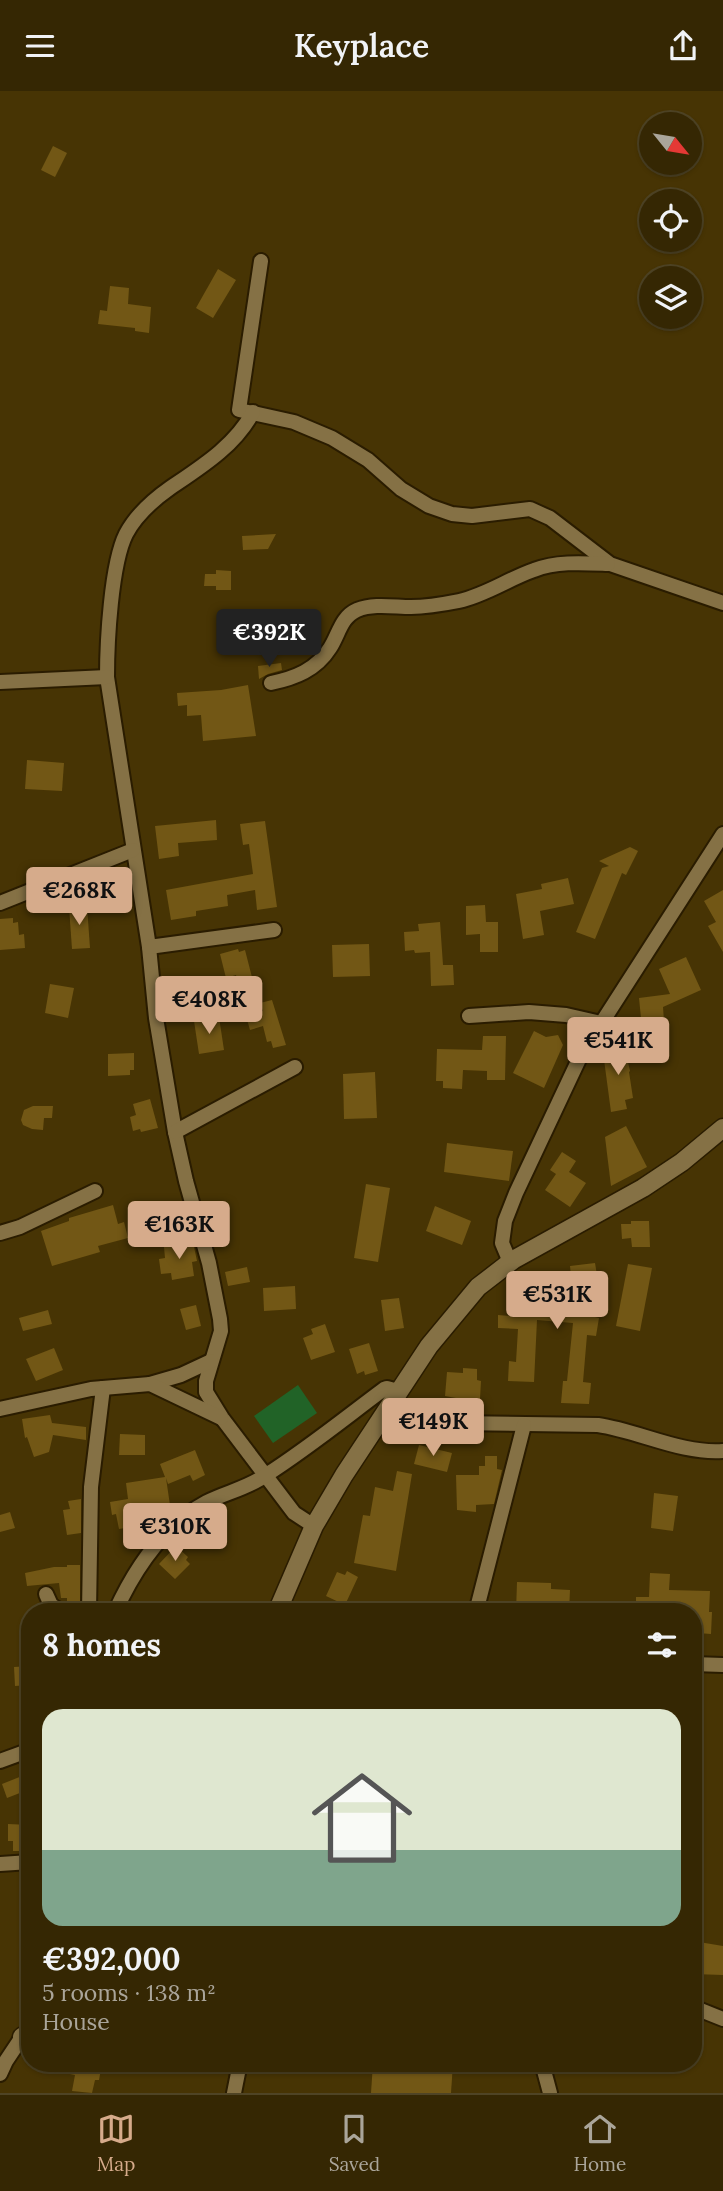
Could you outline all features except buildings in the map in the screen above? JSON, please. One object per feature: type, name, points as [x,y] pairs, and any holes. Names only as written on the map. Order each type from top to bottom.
[{"type":"street","points":[[261,261],[239,410],[294,422],[332,438],[368,460],[401,489],[429,506],[452,514],[472,516],[530,509],[550,518],[610,564],[723,603]]},
{"type":"street","points":[[253,412],[244,426],[219,452],[157,498],[138,517],[126,535],[116,570],[107,677],[175,1132],[209,1263],[220,1319],[221,1331],[206,1381],[206,1392],[222,1418],[294,1513],[314,1527]]},
{"type":"street","points":[[271,683],[302,675],[317,663],[330,648],[345,618],[356,611],[369,607],[413,607],[460,600],[482,594],[536,569],[559,564],[610,564]]},
{"type":"street","points":[[0,682],[107,677]]},
{"type":"street","points":[[510,1262],[504,1251],[502,1237],[508,1212],[569,1079],[601,1023],[723,834]]},
{"type":"street","points":[[0,903],[133,850]]},
{"type":"street","points":[[149,947],[274,930]]},
{"type":"street","points":[[469,1016],[530,1012],[566,1015],[601,1023]]},
{"type":"street","points":[[175,1132],[295,1067]]},
{"type":"street","points":[[282,1603],[314,1527],[344,1475],[429,1346],[464,1303],[492,1275],[510,1262],[643,1188],[682,1162],[723,1128]]},
{"type":"street","points":[[0,1233],[20,1227],[95,1191]]},
{"type":"street","points":[[0,1409],[103,1388],[150,1384],[181,1375],[212,1361]]},
{"type":"street","points":[[150,1384],[222,1418]]},
{"type":"street","points":[[89,1603],[91,1487],[103,1388]]},
{"type":"street","points":[[120,1603],[138,1568],[162,1538],[192,1511],[266,1475],[384,1389],[398,1391]]},
{"type":"street","points":[[379,1422],[611,1427],[706,1451],[723,1451]]},
{"type":"street","points":[[478,1603],[524,1425]]},
{"type":"street","points":[[46,1594],[50,1603]]},
{"type":"street","points":[[702,1664],[723,1665]]},
{"type":"street","points":[[0,1761],[21,1753]]},
{"type":"street","points":[[0,1864],[21,1863]]},
{"type":"street","points":[[702,2011],[723,2019]]},
{"type":"street","points":[[0,2049],[21,2038]]},
{"type":"street","points":[[0,2074],[21,2042]]},
{"type":"street","points":[[234,2093],[238,2072]]},
{"type":"street","points":[[544,2072],[550,2093]]},
{"type":"green space","points":[[298,1385],[317,1413],[273,1443],[254,1416]]}]
